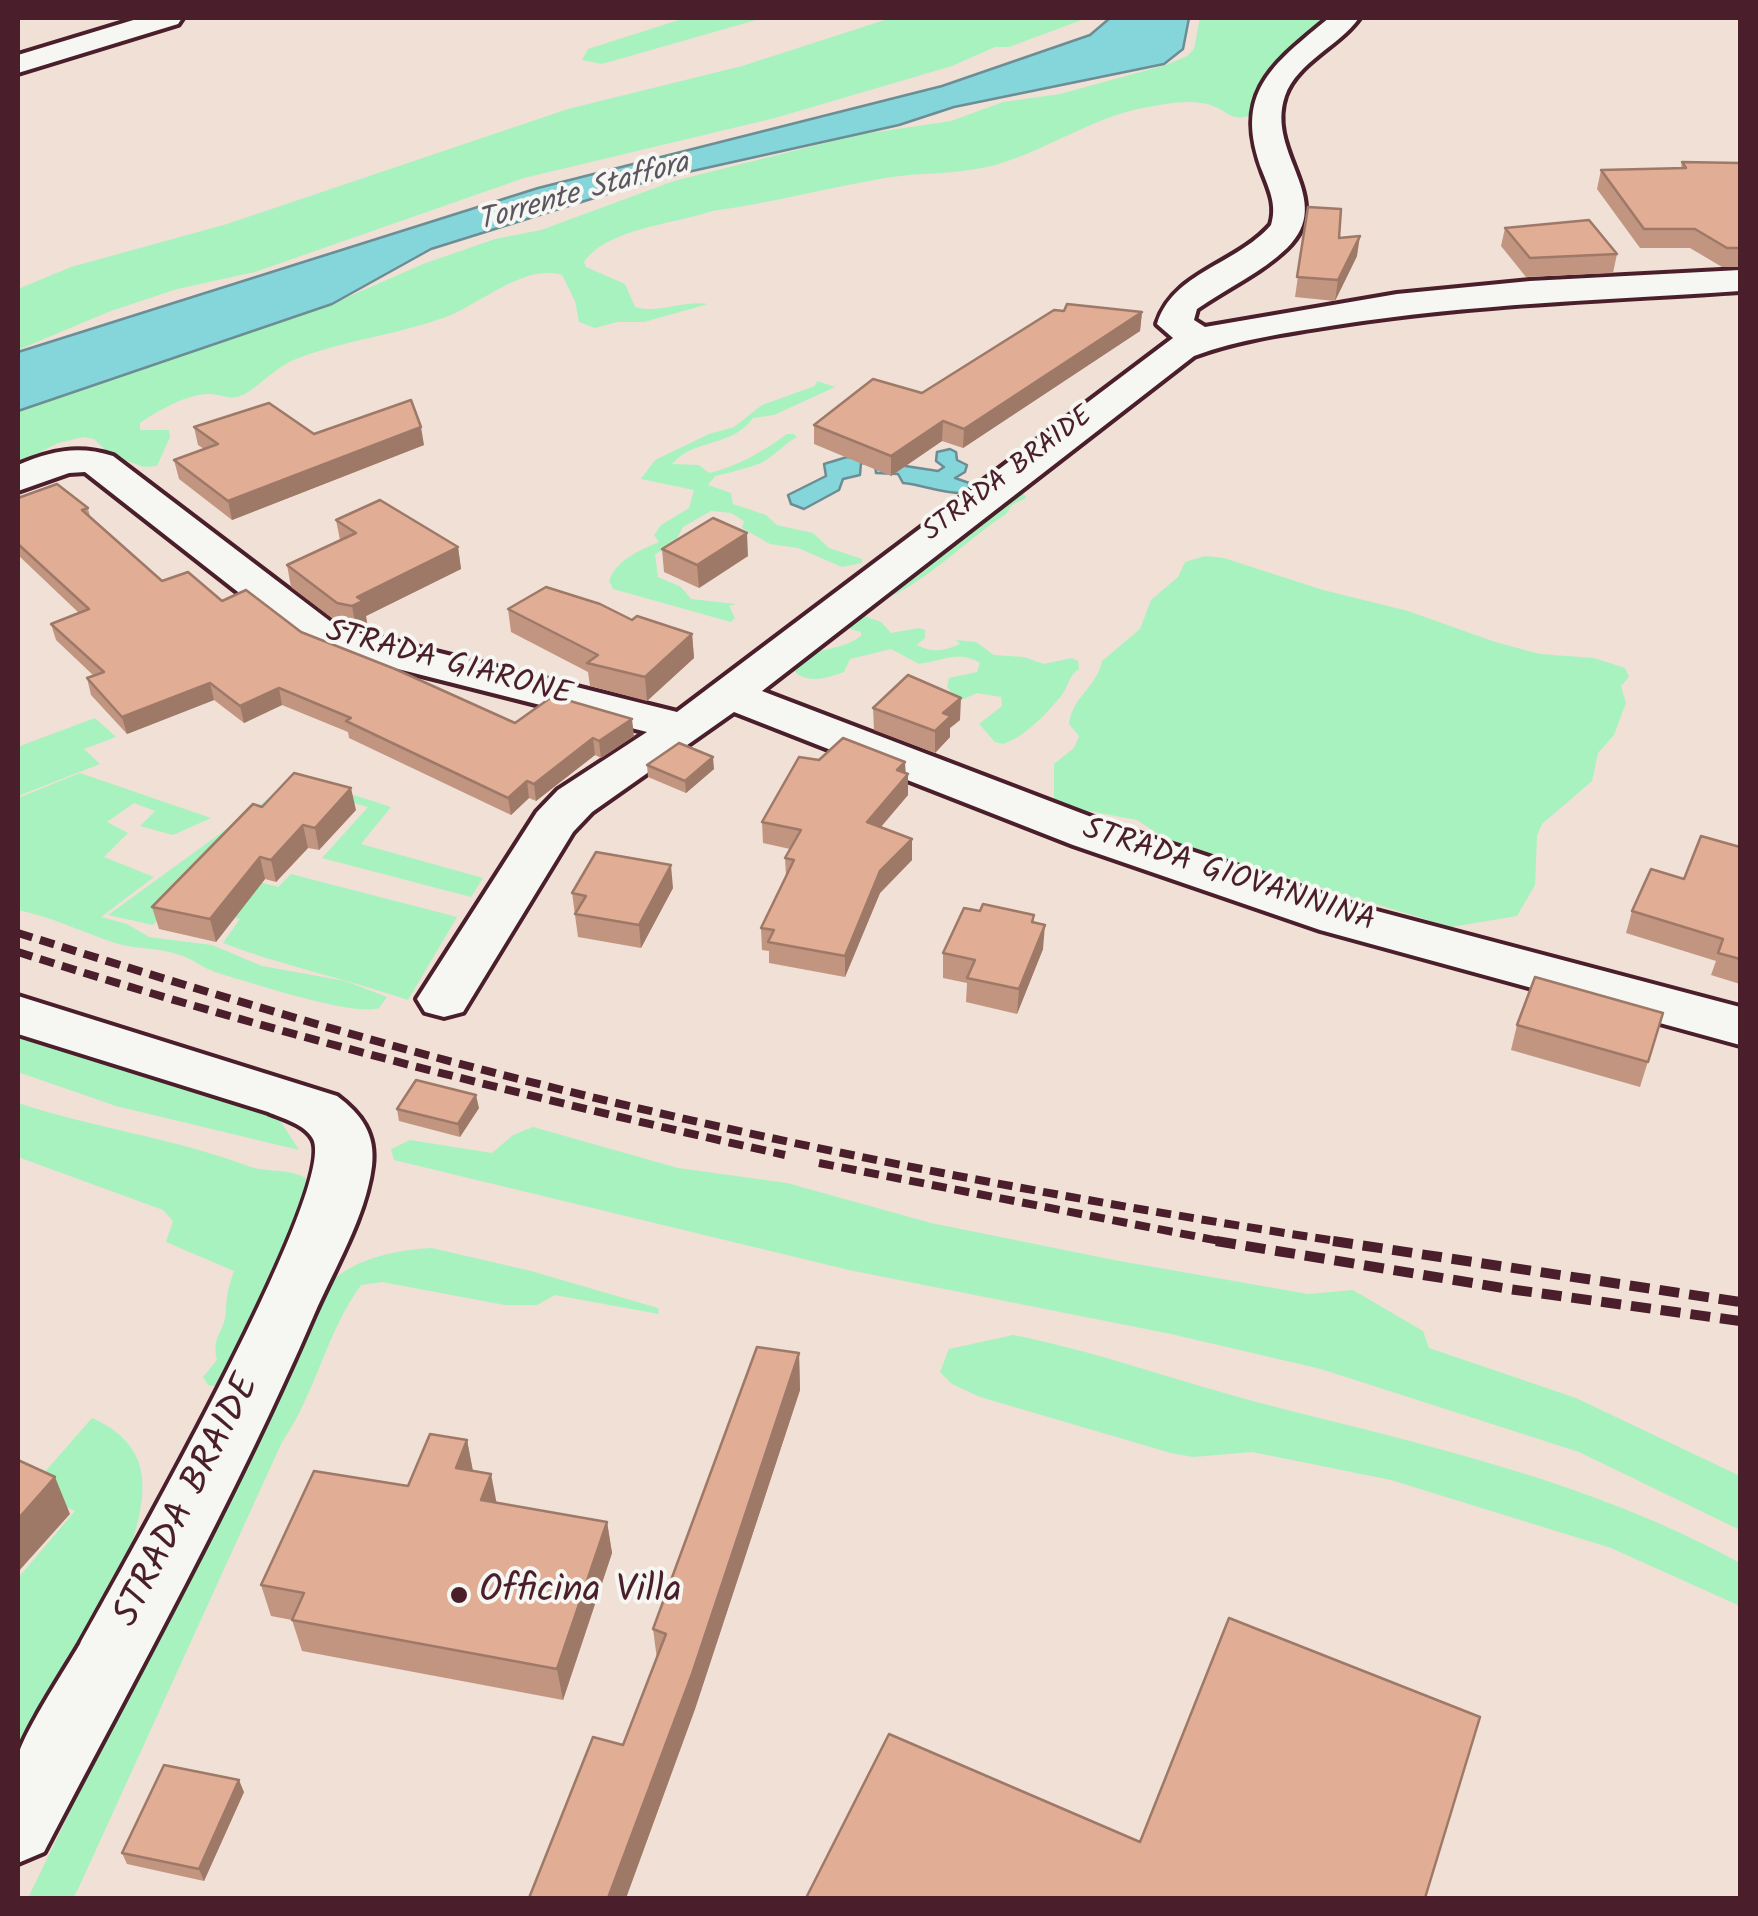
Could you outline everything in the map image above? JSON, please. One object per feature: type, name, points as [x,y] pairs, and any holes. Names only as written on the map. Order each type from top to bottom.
[{"type":"street","points":[[18,64],[168,18]]},
{"type":"street","points":[[1199,339],[1176,324],[1180,304],[1278,240],[1290,220],[1288,196],[1262,130],[1270,93],[1345,18]]},
{"type":"street","name":"STRADA BRAIDE","points":[[444,998],[554,823],[575,801],[685,728],[1081,421],[1199,339],[1397,305],[1530,292],[1740,281]]},
{"type":"street","name":"STRADA GIARONE","points":[[18,480],[60,462],[86,458],[99,464],[324,638],[685,728]]},
{"type":"street","name":"STRADA GIOVANNINA","points":[[728,694],[1090,834],[1338,918],[1740,1026]]},
{"type":"street","name":"STRADA BRAIDE","points":[[18,1015],[318,1110],[338,1126],[344,1147],[344,1168],[327,1216],[230,1434],[18,1827]]},
{"type":"green space","points":[[685,18],[763,18],[602,64],[582,60],[588,49]]},
{"type":"green space","points":[[891,18],[1087,18],[1009,47],[995,47],[952,66],[775,118],[524,178],[255,272],[177,289],[108,312],[18,350],[18,289],[71,267],[227,224],[568,109],[742,66]]},
{"type":"green space","points":[[1200,18],[1327,18],[1256,95],[1256,114],[1233,116],[1194,102],[1148,107],[1108,118],[991,166],[885,178],[712,211],[643,229],[609,242],[584,262],[586,267],[625,284],[635,307],[708,304],[644,322],[617,322],[595,328],[579,322],[575,301],[562,275],[533,275],[443,318],[296,359],[240,396],[201,394],[164,408],[140,423],[140,430],[169,430],[170,437],[157,466],[144,467],[111,455],[94,439],[83,437],[58,443],[18,463],[18,411],[332,304],[423,264],[495,239],[541,230],[674,181],[857,135],[951,121],[1003,102],[1060,94],[1166,65],[1194,49]]},
{"type":"green space","points":[[817,381],[835,387],[774,415],[753,418],[735,434],[690,450],[672,464],[699,465],[709,473],[739,463],[787,434],[794,434],[797,437],[763,462],[715,476],[708,485],[731,493],[733,504],[766,515],[777,525],[813,533],[829,548],[862,559],[862,563],[842,567],[798,548],[770,544],[742,528],[744,521],[731,513],[711,511],[683,527],[673,546],[655,554],[658,577],[681,587],[691,599],[736,604],[729,606],[735,618],[731,622],[613,589],[609,581],[617,567],[659,542],[654,535],[661,525],[689,508],[694,490],[641,479],[655,460],[709,434],[734,427],[762,405],[815,386]]},
{"type":"green space","points":[[1021,489],[1026,498],[1012,505],[1006,514],[938,566],[901,591],[868,603]]},
{"type":"green space","points":[[1205,556],[1224,558],[1323,590],[1408,611],[1540,654],[1594,658],[1625,668],[1629,677],[1621,686],[1626,703],[1614,735],[1598,753],[1592,781],[1542,824],[1537,836],[1535,885],[1517,916],[1451,927],[1287,877],[1195,858],[1137,820],[1089,811],[1071,814],[1054,799],[1054,764],[1074,748],[1079,736],[1069,724],[1071,715],[1102,661],[1140,629],[1151,600],[1178,577],[1185,562]]},
{"type":"green space","points":[[864,616],[881,622],[891,633],[925,630],[925,638],[917,645],[928,649],[960,644],[956,640],[976,642],[994,655],[1024,657],[1044,664],[1072,658],[1078,661],[1079,669],[1042,717],[1020,736],[1003,744],[995,742],[979,724],[1002,706],[1001,697],[977,693],[959,701],[947,687],[949,678],[977,672],[980,663],[972,659],[957,657],[919,664],[891,649],[850,659],[844,672],[829,677],[807,678],[795,672],[790,665],[798,659],[861,636],[861,632],[847,628],[842,621]]},
{"type":"green space","points":[[95,718],[116,737],[84,749],[100,764],[18,796],[18,743],[20,746]]},
{"type":"green space","points":[[80,773],[211,818],[173,835],[140,826],[155,811],[134,803],[107,822],[128,833],[104,857],[154,877],[101,917],[127,924],[149,937],[212,945],[262,966],[345,981],[387,997],[379,1008],[347,1007],[299,997],[215,972],[172,952],[120,945],[18,910],[18,798]]},
{"type":"green space","points":[[298,777],[391,807],[361,844],[483,878],[471,897],[322,858],[368,807],[296,788],[212,869],[278,887],[291,874],[457,917],[408,1000],[223,943],[240,919],[171,904],[153,925],[108,915]]},
{"type":"green space","points":[[18,1038],[91,1057],[272,1117],[281,1122],[299,1150],[116,1106],[18,1072]]},
{"type":"green space","points":[[18,1103],[256,1168],[298,1175],[313,1184],[220,1387],[208,1385],[203,1377],[217,1360],[216,1345],[234,1271],[166,1242],[173,1221],[163,1210],[18,1157]]},
{"type":"green space","points":[[533,1127],[678,1168],[787,1183],[931,1223],[1114,1260],[1308,1294],[1353,1290],[1423,1331],[1429,1348],[1576,1398],[1740,1476],[1740,1530],[1579,1452],[1321,1369],[1171,1334],[849,1270],[394,1160],[391,1149],[410,1140],[492,1153],[513,1135]]},
{"type":"green space","points":[[432,1248],[531,1271],[658,1308],[659,1314],[555,1295],[537,1305],[505,1305],[382,1282],[361,1285],[282,1442],[79,1887],[73,1898],[28,1898],[78,1795],[100,1737],[323,1290],[346,1271],[373,1258]]},
{"type":"green space","points":[[1013,1335],[1569,1488],[1684,1535],[1740,1563],[1740,1606],[1611,1548],[1391,1480],[1252,1452],[1193,1457],[1171,1453],[980,1397],[952,1384],[940,1372],[949,1349]]},
{"type":"green space","points":[[92,1418],[112,1429],[136,1455],[143,1486],[138,1523],[132,1543],[18,1753],[18,1578],[75,1511],[29,1490]]},
{"type":"water","name":"Torrente Staffora","points":[[1110,18],[1189,18],[1183,49],[1164,64],[954,107],[899,125],[652,180],[431,249],[332,304],[18,411],[18,352],[538,188],[942,86],[1090,35]]},
{"type":"water","points":[[937,452],[956,452],[957,460],[967,465],[965,472],[955,478],[975,485],[965,493],[903,483],[898,474],[876,473],[875,464],[861,463],[860,475],[843,479],[839,490],[804,509],[791,504],[788,495],[826,476],[824,464],[847,457],[938,471],[944,467],[936,461]]},
{"type":"building","points":[[1682,162],[1740,163],[1740,248],[1727,248],[1695,229],[1644,229],[1601,170],[1686,168]]},
{"type":"building","points":[[1308,207],[1341,209],[1339,238],[1360,236],[1338,280],[1297,277]]},
{"type":"building","points":[[1589,220],[1617,254],[1530,258],[1505,228]]},
{"type":"building","points":[[1067,304],[1142,312],[964,429],[943,421],[891,456],[814,425],[873,379],[922,393],[1054,310],[1064,311]]},
{"type":"building","points":[[411,400],[421,427],[228,501],[174,460],[218,444],[194,427],[269,403],[314,434]]},
{"type":"building","points":[[57,484],[88,508],[82,510],[162,581],[188,572],[222,601],[246,590],[301,632],[515,723],[553,696],[632,719],[599,741],[593,738],[534,784],[527,781],[508,798],[346,721],[351,718],[279,688],[240,706],[210,683],[122,717],[87,678],[104,672],[51,624],[89,609],[18,544],[18,498]]},
{"type":"building","points":[[380,500],[458,547],[357,597],[363,601],[352,606],[337,603],[287,565],[356,533],[336,520]]},
{"type":"building","points":[[713,518],[747,533],[697,565],[662,549]]},
{"type":"building","points":[[546,587],[600,604],[632,620],[637,616],[692,634],[645,677],[587,663],[598,655],[508,609]]},
{"type":"building","points":[[908,675],[961,698],[943,713],[951,716],[935,731],[873,708]]},
{"type":"building","points":[[843,738],[905,762],[897,770],[908,774],[867,822],[912,839],[880,871],[845,956],[768,942],[774,930],[761,928],[794,860],[785,858],[801,830],[762,822],[799,757],[819,760]]},
{"type":"building","points":[[679,743],[713,757],[685,781],[647,765]]},
{"type":"building","points":[[294,773],[351,788],[315,828],[303,825],[271,860],[260,857],[210,919],[152,907],[253,804],[262,807]]},
{"type":"building","points":[[1701,836],[1740,847],[1740,959],[1718,953],[1723,939],[1632,911],[1651,869],[1684,879]]},
{"type":"building","points":[[596,852],[671,865],[639,925],[575,914],[586,896],[572,893]]},
{"type":"building","points":[[983,904],[1034,915],[1032,922],[1045,925],[1019,989],[967,978],[975,960],[943,953],[964,908],[980,911]]},
{"type":"building","points":[[1535,977],[1663,1013],[1648,1062],[1517,1025]]},
{"type":"building","points":[[416,1080],[476,1095],[458,1124],[397,1109]]},
{"type":"building","points":[[757,1347],[799,1353],[692,1674],[608,1898],[529,1898],[593,1737],[623,1745],[666,1634],[653,1629]]},
{"type":"building","points":[[430,1434],[467,1440],[456,1468],[491,1474],[481,1500],[607,1522],[557,1669],[292,1620],[304,1593],[261,1585],[314,1471],[408,1486]]},
{"type":"building","points":[[18,1460],[55,1477],[18,1519]]},
{"type":"building","points":[[1229,1618],[1480,1717],[1425,1898],[806,1898],[889,1734],[1140,1842]]},
{"type":"building","points":[[164,1765],[239,1780],[199,1869],[122,1853]]},
{"type":"railway","points":[[18,933],[385,1044],[663,1114],[1005,1185],[1349,1243]]},
{"type":"railway","points":[[18,952],[208,1010],[399,1062],[785,1155]]},
{"type":"railway","points":[[819,1163],[1230,1243]]},
{"type":"railway","points":[[1216,1241],[1509,1289],[1740,1321]]},
{"type":"railway","points":[[1333,1241],[1740,1302]]},
{"type":"place","name":"Officina Villa","points":[[459,1595]]}]
